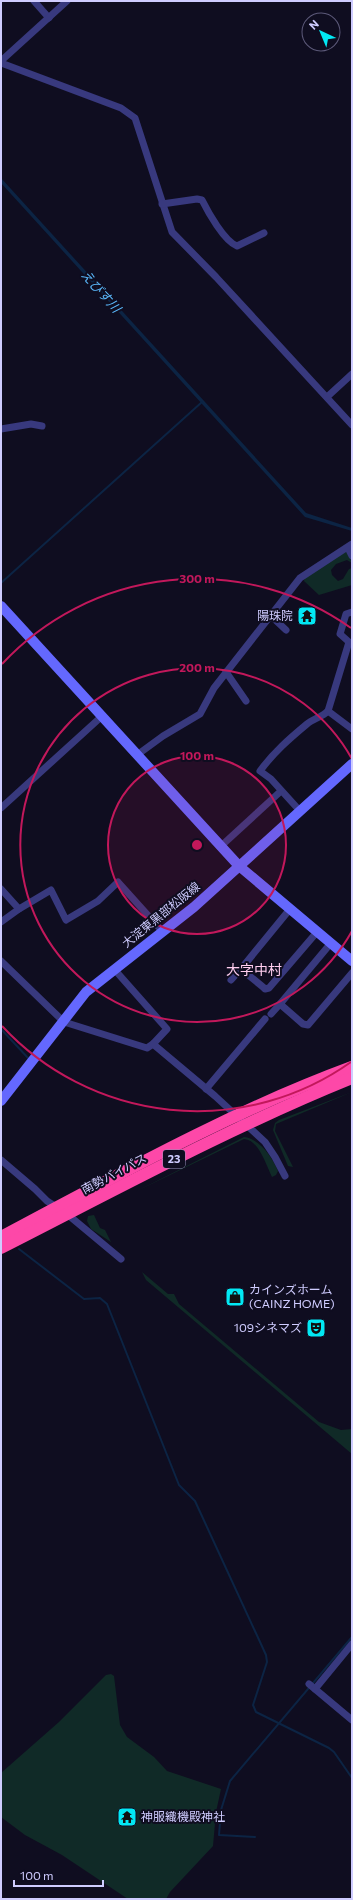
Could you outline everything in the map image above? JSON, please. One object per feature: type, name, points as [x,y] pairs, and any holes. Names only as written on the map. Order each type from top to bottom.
[{"type":"highway","name":"南勢バイパス","points":[[1,1236],[236,1115],[280,1095],[352,1067]]},
{"type":"highway","name":"南勢バイパス","points":[[1,1248],[245,1124],[352,1078]]},
{"type":"street","points":[[34,1],[49,18]]},
{"type":"street","points":[[67,1],[1,62],[121,108],[133,115],[162,204],[174,234],[216,277],[352,425]]},
{"type":"street","points":[[162,204],[197,199],[202,200],[212,218],[232,244],[236,246],[264,233]]},
{"type":"street","points":[[327,397],[352,374]]},
{"type":"street","points":[[1,429],[31,424],[42,426]]},
{"type":"street","points":[[137,756],[163,736],[197,717],[214,688],[303,575],[350,546],[352,556]]},
{"type":"street","points":[[1,606],[220,847],[239,866],[352,961]]},
{"type":"street","points":[[300,811],[260,771],[274,752],[298,734],[307,724],[328,711],[350,646],[349,642],[340,634],[346,614],[352,612]]},
{"type":"street","points":[[270,615],[286,630]]},
{"type":"street","points":[[226,672],[246,701]]},
{"type":"street","points":[[328,711],[352,729]]},
{"type":"street","points":[[1,808],[101,717]]},
{"type":"street","name":"大淀東黒部松阪線","points":[[1,1101],[86,992],[194,907],[352,764]]},
{"type":"street","points":[[220,847],[281,791]]},
{"type":"street","points":[[1,922],[19,909],[51,890],[66,920],[98,901],[118,882],[163,932]]},
{"type":"street","points":[[1,889],[19,909]]},
{"type":"street","points":[[231,980],[290,909]]},
{"type":"street","points":[[240,968],[263,987],[268,989],[317,932]]},
{"type":"street","points":[[206,1088],[331,944]]},
{"type":"street","points":[[1,961],[64,1022],[147,1048],[153,1044],[167,1029],[114,969]]},
{"type":"street","points":[[280,1004],[303,1024],[308,1025],[352,974]]},
{"type":"street","points":[[153,1044],[236,1115],[268,1147],[285,1176]]},
{"type":"street","points":[[1,1160],[47,1201],[67,1214],[121,1259]]},
{"type":"street","points":[[352,1644],[312,1687],[352,1720]]},
{"type":"green space","points":[[347,551],[352,563],[347,560],[336,564],[331,570],[332,575],[338,581],[343,579],[349,569],[352,568],[352,585],[319,595],[304,581],[305,575]]},
{"type":"green space","points":[[352,1092],[276,1124],[275,1131],[293,1167],[288,1166],[273,1130],[275,1123],[279,1120]]},
{"type":"green space","points":[[244,1137],[255,1141],[265,1150],[278,1171],[276,1175],[272,1177],[258,1148],[249,1140],[244,1139],[135,1192]]},
{"type":"green space","points":[[94,1215],[100,1228],[105,1230],[111,1242],[91,1229],[87,1221],[88,1216]]},
{"type":"green space","points":[[142,1272],[168,1294],[174,1294],[179,1304],[319,1422],[341,1430],[352,1429],[352,1454],[146,1280]]},
{"type":"green space","points":[[111,1674],[114,1676],[120,1725],[127,1737],[154,1757],[167,1771],[221,1789],[216,1812],[213,1846],[170,1892],[166,1899],[128,1899],[62,1855],[25,1835],[1,1817],[1,1773],[59,1722],[106,1675]]},
{"type":"water","name":"えびす川","points":[[1,178],[306,513],[352,528],[352,531],[305,517],[1,183]]},
{"type":"waterway","points":[[1,583],[202,402]]},
{"type":"waterway","points":[[1,1029],[29,1059]]},
{"type":"waterway","points":[[19,1249],[84,1299],[100,1298],[107,1304],[179,1485],[195,1501],[266,1655],[267,1662],[253,1705],[256,1712],[329,1748],[334,1752],[352,1778]]},
{"type":"waterway","points":[[255,1837],[219,1835],[221,1810],[230,1781],[352,1637]]},
{"type":"place","name":"陽珠院","points":[[307,616]]},
{"type":"place","name":"カインズホーム (CAINZ HOME)","points":[[235,1297]]},
{"type":"place","name":"109シネマズ","points":[[316,1328]]},
{"type":"place","name":"神服織機殿神社","points":[[127,1817]]},
{"type":"district","name":"大字中村","points":[[254,970]]}]
